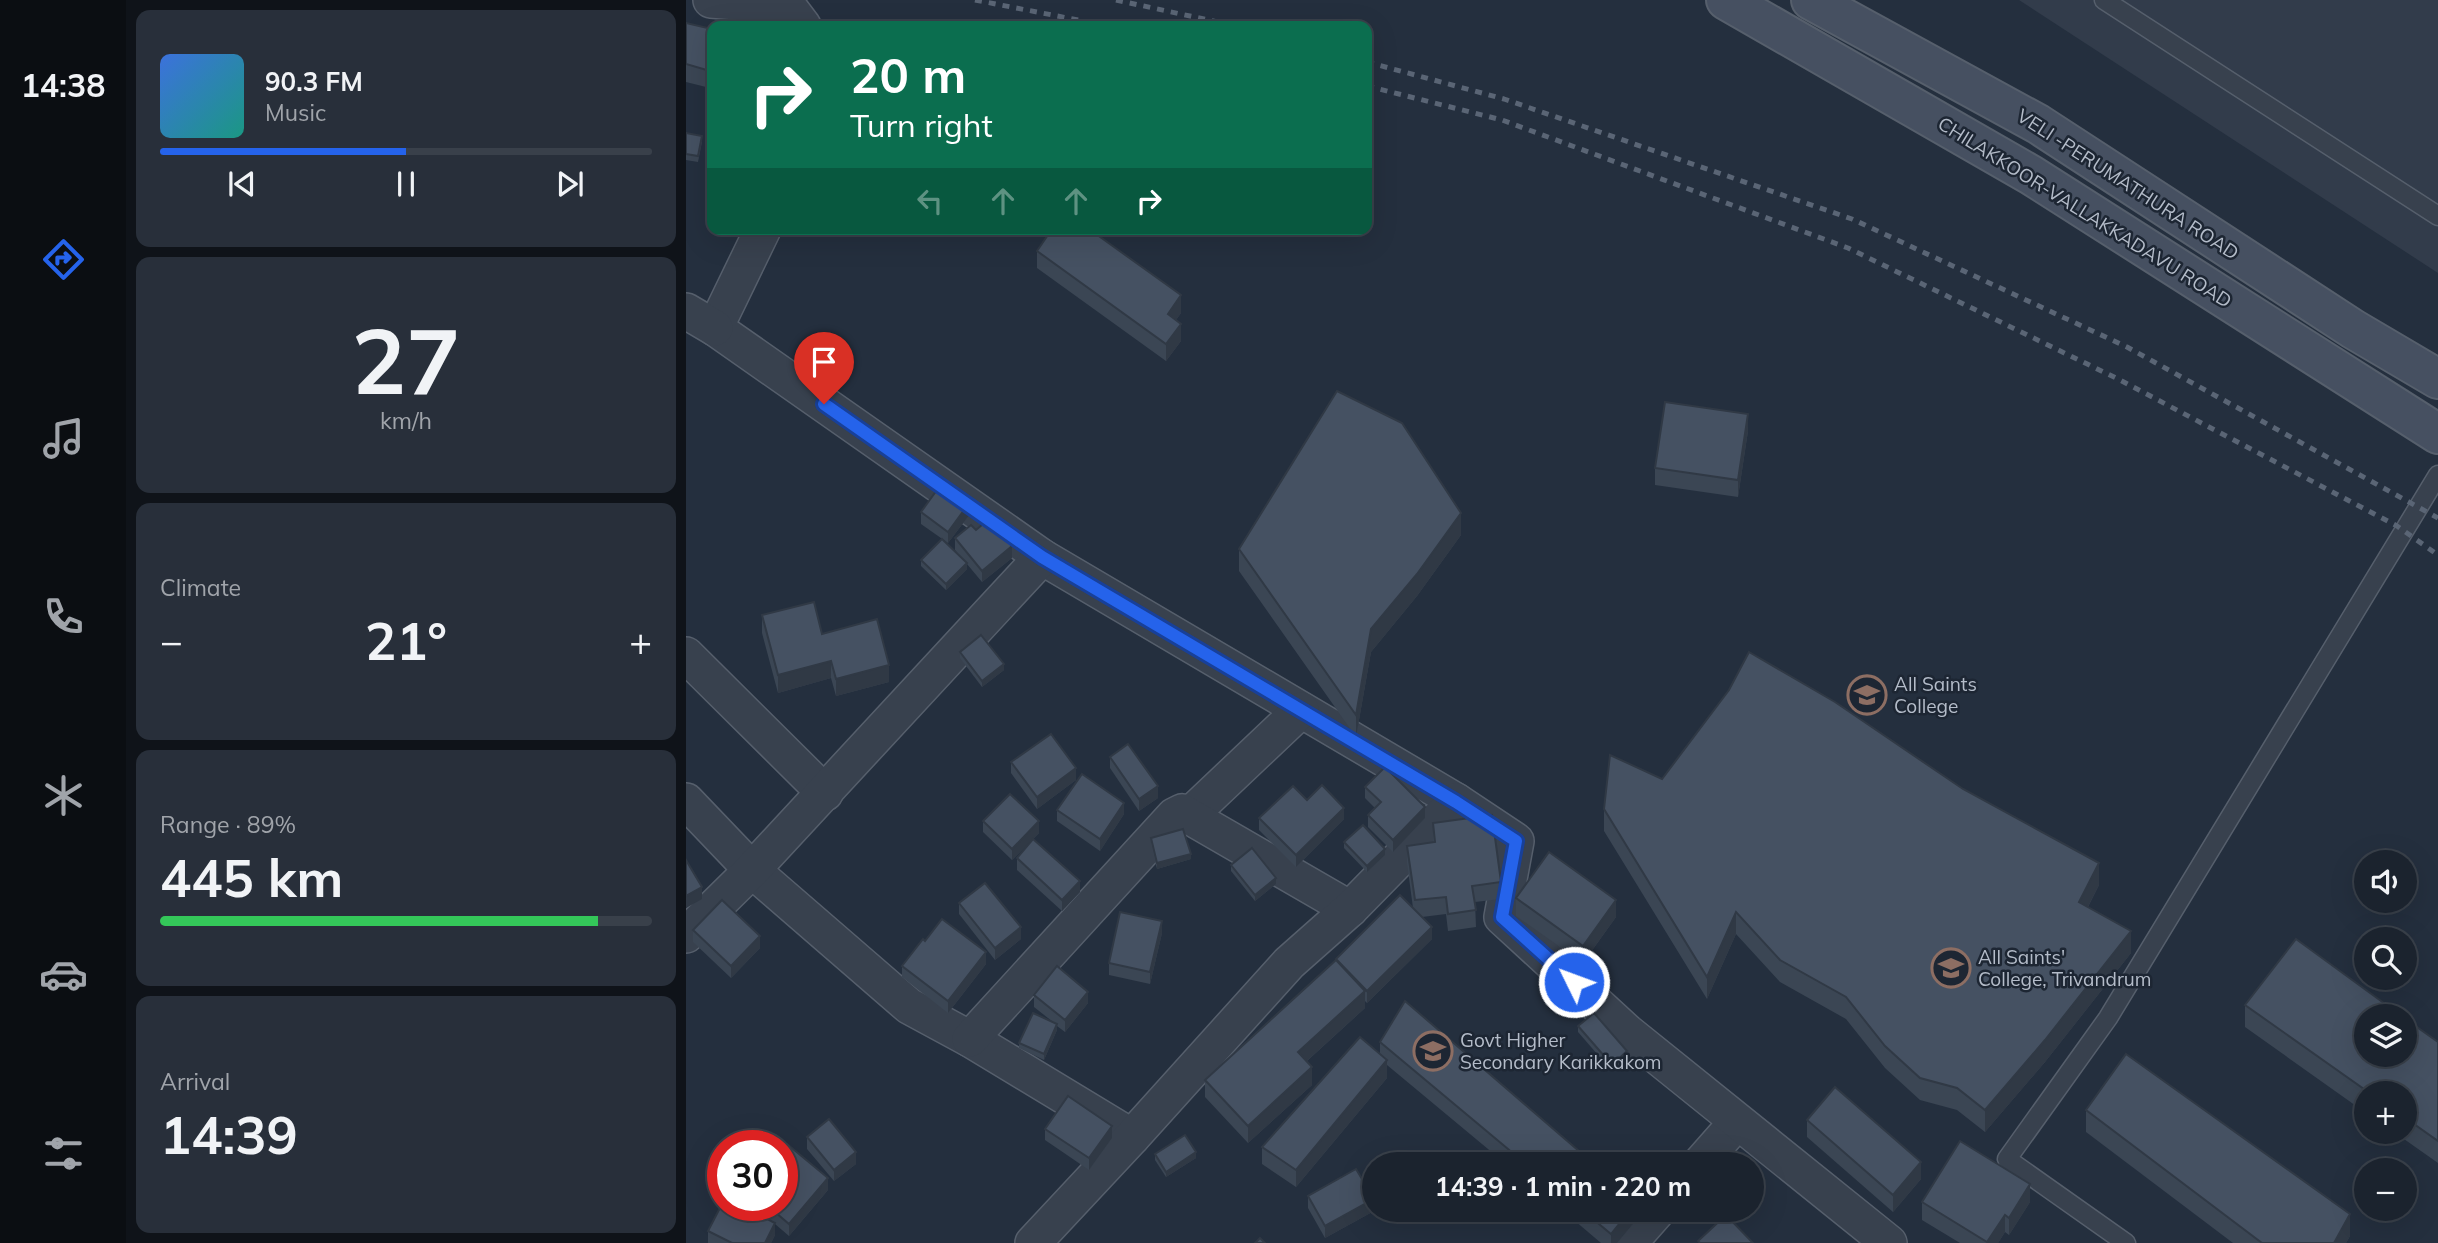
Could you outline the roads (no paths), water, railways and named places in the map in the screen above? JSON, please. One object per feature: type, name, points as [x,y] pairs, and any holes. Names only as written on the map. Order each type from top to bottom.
[{"type":"main road","name":"CHILAKKOOR-VALLAKKADAVU ROAD","points":[[1726,0],[2031,175],[2438,434]]},
{"type":"main road","name":"VELI -PERUMATHURA ROAD","points":[[1811,0],[2038,124],[2353,328],[2438,379]]},
{"type":"street","points":[[711,0],[788,6],[799,21]]},
{"type":"street","points":[[759,235],[701,320],[1042,557],[1456,802],[1516,841],[1502,917],[1627,1032],[1889,1243]]},
{"type":"street","points":[[686,935],[825,793],[1042,557]]},
{"type":"street","points":[[686,655],[825,793]]},
{"type":"street","points":[[1189,816],[1301,710]]},
{"type":"street","points":[[686,801],[752,870],[909,1006],[970,1039],[1132,1137]]},
{"type":"street","points":[[1032,1243],[1289,963],[1350,909],[1456,802]]},
{"type":"street","points":[[970,1039],[1174,816],[1182,812],[1350,909]]},
{"type":"street","points":[[1711,1152],[1737,1122]]},
{"type":"street","points":[[1629,1243],[1648,1222]]},
{"type":"lane","points":[[2104,0],[2438,216]]},
{"type":"lane","points":[[2126,1243],[2007,1159],[2108,1018],[2438,475]]},
{"type":"railway","points":[[975,0],[1083,21]]},
{"type":"railway","points":[[1116,0],[1213,21]]},
{"type":"railway","points":[[1372,63],[1504,99],[1852,219],[2127,347],[2438,518]]},
{"type":"railway","points":[[1372,87],[1502,120],[1848,248],[2118,379],[2397,526],[2438,555]]},
{"type":"place","name":"All Saints College","points":[[1867,695]]},
{"type":"place","name":"All Saints' College, Trivandrum","points":[[1951,968]]},
{"type":"place","name":"Govt Higher Secondary Karikkakom","points":[[1433,1051]]}]
